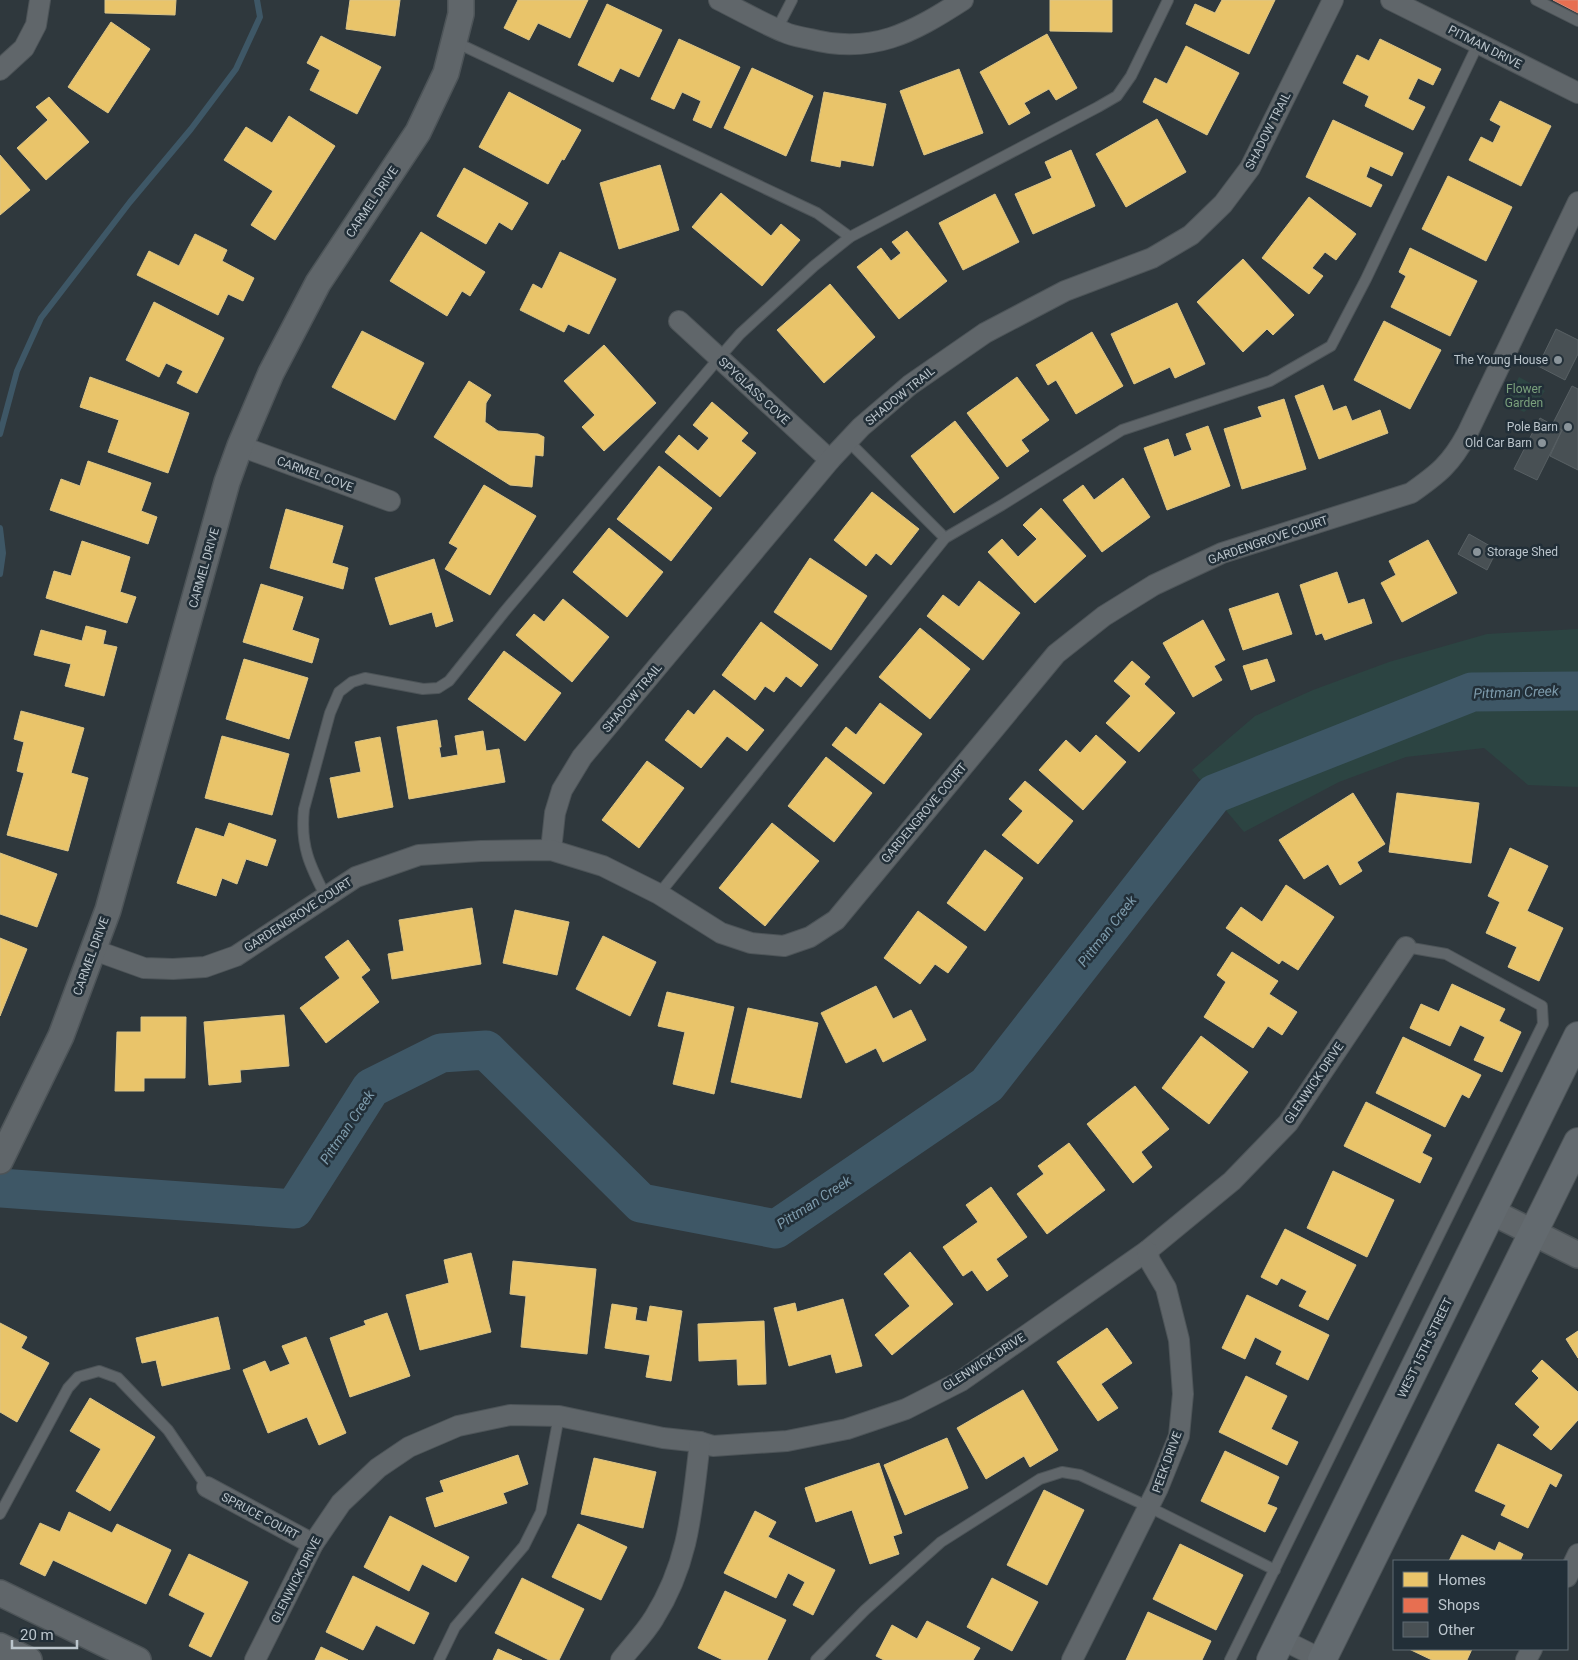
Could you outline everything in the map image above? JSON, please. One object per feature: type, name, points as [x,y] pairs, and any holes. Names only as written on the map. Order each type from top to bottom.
[{"type":"main road","name":"WEST 15TH STREET","points":[[1276,1650],[1578,1036]]},
{"type":"main road","points":[[1322,1660],[1578,1142]]},
{"type":"street","points":[[0,70],[24,48],[36,24],[40,0]]},
{"type":"street","name":"CARMEL DRIVE","points":[[0,1161],[61,1036],[108,910],[222,501],[240,446],[271,373],[318,283],[418,132],[446,73],[460,14],[461,0]]},
{"type":"street","points":[[719,0],[786,33],[830,44],[864,44],[898,36],[928,23],[963,0]]},
{"type":"street","name":"SHADOW TRAIL","points":[[550,850],[555,813],[562,790],[582,757],[830,460],[848,441],[910,385],[985,333],[1065,291],[1152,258],[1191,235],[1223,204],[1250,168],[1334,0]]},
{"type":"street","name":"PITMAN DRIVE","points":[[1391,0],[1578,93]]},
{"type":"street","name":"GARDENGROVE COURT","points":[[94,950],[144,968],[205,967],[236,956],[356,877],[419,855],[481,850],[550,850],[603,866],[659,894],[721,933],[750,943],[784,946],[810,937],[836,920],[1056,654],[1104,616],[1154,585],[1222,553],[1411,493],[1437,475],[1458,451],[1467,434],[1578,202]]},
{"type":"street","name":"SPYGLASS COVE","points":[[679,321],[830,460]]},
{"type":"street","name":"CARMEL COVE","points":[[240,446],[390,501]]},
{"type":"street","name":"GLENWICK DRIVE","points":[[255,1660],[313,1544],[341,1503],[378,1468],[409,1447],[458,1426],[510,1416],[559,1416],[663,1438],[700,1442],[712,1446],[787,1441],[848,1429],[906,1409],[961,1381],[1147,1251],[1232,1180],[1288,1123],[1406,947]]},
{"type":"street","points":[[1492,1212],[1578,1255]]},
{"type":"street","name":"PEEK DRIVE","points":[[1072,1660],[1149,1507],[1179,1436],[1183,1394],[1179,1340],[1166,1288],[1150,1261],[1147,1251]]},
{"type":"street","points":[[621,1660],[654,1618],[679,1568],[690,1527],[700,1442]]},
{"type":"street","name":"SPRUCE COURT","points":[[207,1487],[313,1544]]},
{"type":"street","points":[[1568,1575],[1578,1554]]},
{"type":"street","points":[[0,1593],[138,1660]]},
{"type":"street","points":[[0,1646],[29,1660]]},
{"type":"street","points":[[1276,1650],[1322,1660]]},
{"type":"lane","points":[[778,29],[792,0]]},
{"type":"lane","points":[[326,897],[306,855],[302,825],[304,810],[330,713],[340,692],[352,682],[365,678],[423,690],[438,688],[449,681],[505,611],[740,334],[807,272],[850,237],[1098,108],[1117,96],[1131,76],[1168,0]]},
{"type":"lane","points":[[1536,0],[1578,22]]},
{"type":"lane","points":[[454,42],[816,214],[850,237]]},
{"type":"lane","points":[[659,894],[945,538],[1002,505],[1122,430],[1270,381],[1331,346],[1366,279],[1478,44]]},
{"type":"lane","points":[[848,441],[945,538]]},
{"type":"lane","points":[[1230,1660],[1543,1024],[1542,1006],[1446,954],[1406,947]]},
{"type":"lane","points":[[0,1514],[68,1388],[78,1377],[99,1370],[118,1378],[168,1430],[207,1487]]},
{"type":"lane","points":[[439,1660],[455,1628],[524,1546],[541,1512],[559,1416]]},
{"type":"lane","points":[[816,1660],[865,1610],[941,1542],[1040,1479],[1062,1472],[1080,1475],[1275,1570]]},
{"type":"green space","name":"Flower Garden","points":[[1519,377],[1545,391],[1535,404],[1524,412],[1506,403]]},
{"type":"green space","points":[[1578,629],[1578,787],[1528,785],[1484,748],[1406,757],[1339,782],[1244,832],[1192,770],[1255,716],[1313,690],[1389,662],[1487,634]]},
{"type":"building: Homes","points":[[105,0],[176,0],[175,15],[105,13]]},
{"type":"building: Homes","points":[[350,0],[400,0],[395,36],[346,29]]},
{"type":"building: Homes","points":[[518,0],[588,0],[570,38],[538,23],[529,40],[504,28]]},
{"type":"building: Homes","points":[[1050,0],[1112,0],[1112,32],[1050,31]]},
{"type":"building: Homes","points":[[1222,0],[1275,0],[1249,54],[1186,24],[1195,4],[1215,13]]},
{"type":"building: Homes","points":[[607,4],[662,30],[639,77],[620,68],[613,82],[578,65]]},
{"type":"building: Homes","points":[[111,22],[150,49],[108,113],[68,87]]},
{"type":"building: Homes","points":[[1047,34],[1077,88],[1056,100],[1049,89],[1024,103],[1030,113],[1009,125],[980,72]]},
{"type":"building: Homes","points":[[321,36],[381,67],[357,114],[310,90],[320,70],[307,63]]},
{"type":"building: Homes","points":[[679,39],[740,67],[711,128],[693,120],[701,101],[682,92],[674,109],[651,99]]},
{"type":"building: Homes","points":[[1380,39],[1441,69],[1433,85],[1418,78],[1408,99],[1425,107],[1413,130],[1365,106],[1369,96],[1343,83],[1357,55],[1369,61]]},
{"type":"building: Homes","points":[[1186,46],[1239,73],[1207,135],[1143,102],[1155,78],[1167,84]]},
{"type":"building: Homes","points":[[752,68],[813,96],[786,156],[724,128]]},
{"type":"building: Homes","points":[[959,69],[983,133],[924,155],[900,91]]},
{"type":"building: Homes","points":[[509,92],[581,130],[548,184],[479,147]]},
{"type":"building: Homes","points":[[824,92],[886,104],[873,166],[841,160],[840,167],[811,161]]},
{"type":"building: Homes","points":[[49,97],[89,142],[46,180],[17,148],[48,120],[36,107]]},
{"type":"building: Homes","points":[[1500,101],[1551,126],[1521,186],[1469,160],[1481,137],[1493,143],[1501,126],[1490,120]]},
{"type":"building: Homes","points":[[289,116],[335,146],[275,240],[251,225],[273,191],[224,160],[246,127],[272,143]]},
{"type":"building: Homes","points":[[1157,119],[1186,172],[1126,207],[1096,154]]},
{"type":"building: Homes","points":[[1333,120],[1403,153],[1392,176],[1370,166],[1366,177],[1382,185],[1371,207],[1306,177]]},
{"type":"building: Homes","points":[[1071,150],[1095,206],[1033,234],[1015,194],[1052,178],[1045,162]]},
{"type":"building: Homes","points":[[0,155],[30,190],[0,215]]},
{"type":"building: Homes","points":[[660,165],[679,230],[619,249],[600,183]]},
{"type":"building: Homes","points":[[464,168],[528,203],[512,230],[499,222],[486,244],[437,216]]},
{"type":"building: Homes","points":[[1448,176],[1512,207],[1486,261],[1422,229]]},
{"type":"building: Homes","points":[[721,193],[771,236],[781,224],[800,240],[762,286],[692,227]]},
{"type":"building: Homes","points":[[995,194],[1019,242],[963,270],[939,223]]},
{"type":"building: Homes","points":[[1309,197],[1356,234],[1336,260],[1325,252],[1312,268],[1323,276],[1309,294],[1262,258]]},
{"type":"building: Homes","points":[[907,231],[947,281],[899,319],[857,267],[881,248],[891,261],[901,253],[892,242]]},
{"type":"building: Homes","points":[[421,232],[485,272],[470,296],[462,291],[447,316],[390,281]]},
{"type":"building: Homes","points":[[195,234],[227,250],[222,261],[254,278],[243,301],[228,294],[218,315],[137,275],[149,251],[179,266]]},
{"type":"building: Homes","points":[[1410,248],[1477,281],[1450,336],[1391,307],[1406,276],[1399,272]]},
{"type":"building: Homes","points":[[560,252],[616,279],[589,334],[568,324],[564,332],[520,310],[533,284],[542,289]]},
{"type":"building: Homes","points":[[1243,259],[1294,315],[1273,335],[1267,329],[1243,352],[1197,302]]},
{"type":"building: Homes","points":[[830,284],[875,337],[824,383],[777,330]]},
{"type":"building: Homes","points":[[154,302],[224,338],[197,393],[177,383],[183,371],[166,363],[159,377],[126,360]]},
{"type":"building: Homes","points":[[1177,303],[1205,364],[1175,378],[1170,367],[1134,384],[1111,334]]},
{"type":"building: Homes","points":[[1384,321],[1441,350],[1410,409],[1354,380]]},
{"type":"building: Homes","points":[[362,331],[424,363],[395,420],[332,387]]},
{"type":"building: Homes","points":[[1092,332],[1123,386],[1076,414],[1056,380],[1048,385],[1036,365]]},
{"type":"building: Homes","points":[[604,345],[656,403],[604,451],[582,427],[595,415],[564,381]]},
{"type":"building: Homes","points":[[90,377],[189,413],[168,473],[108,452],[119,420],[80,407]]},
{"type":"building: Homes","points":[[1017,377],[1049,420],[1021,440],[1029,451],[1007,467],[967,413]]},
{"type":"building: Homes","points":[[469,381],[491,395],[486,403],[485,422],[498,431],[538,434],[544,437],[543,456],[535,455],[532,487],[510,485],[434,437]]},
{"type":"building: Homes","points":[[1323,385],[1333,411],[1346,406],[1352,421],[1380,410],[1388,433],[1319,459],[1295,396]]},
{"type":"building: Homes","points":[[1284,399],[1306,469],[1242,489],[1224,429],[1262,417],[1258,407]]},
{"type":"building: Homes","points":[[712,402],[748,433],[741,441],[756,453],[720,497],[665,452],[679,435],[698,451],[709,438],[693,425]]},
{"type":"building: Homes","points":[[955,421],[999,478],[954,513],[911,456]]},
{"type":"building: Homes","points":[[1208,426],[1230,486],[1167,510],[1144,448],[1168,439],[1174,457],[1192,450],[1186,434]]},
{"type":"building: Homes","points":[[88,461],[151,483],[141,511],[157,517],[148,544],[50,510],[61,479],[80,486]]},
{"type":"building: Homes","points":[[659,466],[712,508],[671,561],[617,519]]},
{"type":"building: Homes","points":[[1123,478],[1150,517],[1102,552],[1063,500],[1083,485],[1094,500]]},
{"type":"building: Homes","points":[[484,485],[536,516],[490,595],[445,569],[458,548],[449,543]]},
{"type":"building: Homes","points":[[872,492],[919,529],[891,565],[876,553],[866,566],[834,540]]},
{"type":"building: Homes","points":[[1041,508],[1086,556],[1035,603],[988,552],[1002,539],[1018,557],[1037,539],[1023,525]]},
{"type":"building: Homes","points":[[286,509],[343,526],[332,563],[348,568],[343,589],[270,568]]},
{"type":"building: Homes","points":[[609,528],[663,572],[627,617],[573,572]]},
{"type":"building: Homes","points":[[1428,540],[1457,593],[1402,622],[1381,583],[1396,575],[1389,561]]},
{"type":"building: Homes","points":[[82,541],[130,557],[120,592],[136,597],[127,623],[46,598],[54,571],[71,576]]},
{"type":"building: Homes","points":[[810,558],[867,596],[831,650],[774,612]]},
{"type":"building: Homes","points":[[434,559],[453,621],[436,627],[432,612],[390,625],[375,578]]},
{"type":"building: Homes","points":[[1337,572],[1348,604],[1364,599],[1372,623],[1325,640],[1322,633],[1316,635],[1300,585]]},
{"type":"building: Homes","points":[[979,581],[1020,613],[983,660],[927,616],[943,595],[959,607]]},
{"type":"building: Homes","points":[[261,584],[303,597],[292,630],[319,639],[312,663],[243,642]]},
{"type":"building: Homes","points":[[1278,593],[1292,634],[1243,650],[1229,609]]},
{"type":"building: Homes","points":[[563,599],[609,637],[572,682],[516,635],[534,614],[544,622]]},
{"type":"building: Homes","points":[[1203,620],[1225,660],[1214,666],[1222,680],[1193,697],[1163,643]]},
{"type":"building: Homes","points":[[761,622],[818,665],[801,687],[786,676],[774,692],[765,686],[755,700],[722,675]]},
{"type":"building: Homes","points":[[86,626],[106,631],[103,644],[117,647],[104,696],[65,686],[71,664],[34,655],[41,630],[82,641]]},
{"type":"building: Homes","points":[[920,628],[970,669],[930,719],[879,677]]},
{"type":"building: Homes","points":[[504,651],[561,693],[525,741],[468,699]]},
{"type":"building: Homes","points":[[244,659],[308,678],[289,739],[226,719]]},
{"type":"building: Homes","points":[[1267,659],[1275,681],[1251,690],[1243,666]]},
{"type":"building: Homes","points":[[1132,661],[1150,677],[1144,684],[1175,713],[1139,752],[1106,723],[1131,696],[1114,681]]},
{"type":"building: Homes","points":[[714,690],[764,730],[747,751],[727,736],[701,768],[665,740],[688,710],[694,715]]},
{"type":"building: Homes","points":[[880,703],[922,734],[884,784],[832,745],[846,727],[856,735]]},
{"type":"building: Homes","points":[[21,711],[84,728],[71,773],[88,778],[68,851],[7,835],[24,773],[17,771],[24,742],[14,739]]},
{"type":"building: Homes","points":[[437,720],[441,758],[458,755],[455,736],[483,731],[486,751],[499,749],[505,782],[409,799],[397,727]]},
{"type":"building: Homes","points":[[1096,735],[1126,762],[1083,810],[1039,770],[1066,740],[1080,753]]},
{"type":"building: Homes","points":[[222,736],[289,754],[272,815],[205,798]]},
{"type":"building: Homes","points":[[380,737],[393,807],[338,818],[330,778],[361,772],[355,742]]},
{"type":"building: Homes","points":[[826,757],[872,793],[834,842],[788,806]]},
{"type":"building: Homes","points":[[647,761],[684,788],[639,848],[602,820]]},
{"type":"building: Homes","points":[[1025,781],[1073,821],[1038,864],[1002,835],[1023,811],[1009,799]]},
{"type":"building: Homes","points":[[1353,793],[1385,844],[1357,862],[1362,871],[1340,885],[1328,864],[1304,879],[1279,840]]},
{"type":"building: Homes","points":[[1397,793],[1479,803],[1471,863],[1389,852]]},
{"type":"building: Homes","points":[[229,823],[276,840],[267,866],[246,859],[237,884],[222,878],[216,896],[177,883],[196,828],[224,837]]},
{"type":"building: Homes","points":[[772,823],[819,861],[765,926],[719,888]]},
{"type":"building: Homes","points":[[1510,848],[1548,866],[1527,911],[1563,928],[1539,981],[1508,967],[1517,947],[1486,933],[1500,902],[1488,896]]},
{"type":"building: Homes","points":[[985,850],[1023,878],[985,931],[947,903]]},
{"type":"building: Homes","points":[[0,853],[57,874],[37,927],[0,914]]},
{"type":"building: Homes","points":[[1286,885],[1334,917],[1298,970],[1282,960],[1279,964],[1226,928],[1241,907],[1262,922]]},
{"type":"building: Homes","points":[[472,908],[481,964],[392,979],[388,954],[404,951],[399,920]]},
{"type":"building: Homes","points":[[515,910],[569,922],[557,975],[503,963]]},
{"type":"building: Homes","points":[[918,911],[967,947],[948,973],[935,964],[920,984],[884,958]]},
{"type":"building: Homes","points":[[603,936],[656,962],[630,1016],[576,989]]},
{"type":"building: Homes","points":[[0,938],[27,949],[0,1016]]},
{"type":"building: Homes","points":[[348,940],[370,970],[361,977],[379,1002],[326,1043],[300,1008],[340,978],[325,957]]},
{"type":"building: Homes","points":[[1232,952],[1278,981],[1269,994],[1297,1012],[1282,1035],[1268,1026],[1253,1048],[1204,1017],[1226,982],[1217,975]]},
{"type":"building: Homes","points":[[1452,984],[1505,1009],[1499,1021],[1521,1032],[1502,1072],[1474,1060],[1485,1037],[1460,1025],[1450,1046],[1410,1028],[1421,1004],[1439,1012]]},
{"type":"building: Homes","points":[[876,986],[893,1019],[911,1010],[926,1040],[883,1062],[876,1048],[846,1063],[821,1013]]},
{"type":"building: Homes","points":[[667,992],[734,1007],[714,1094],[673,1084],[685,1032],[658,1026]]},
{"type":"building: Homes","points":[[748,1008],[818,1023],[801,1098],[731,1082]]},
{"type":"building: Homes","points":[[284,1015],[289,1066],[240,1070],[241,1082],[209,1085],[204,1022]]},
{"type":"building: Homes","points":[[141,1017],[186,1017],[185,1078],[144,1078],[144,1091],[115,1091],[117,1032],[141,1032]]},
{"type":"building: Homes","points":[[1201,1036],[1248,1072],[1209,1124],[1162,1088]]},
{"type":"building: Homes","points":[[1403,1037],[1481,1075],[1469,1098],[1462,1094],[1445,1127],[1376,1093]]},
{"type":"building: Homes","points":[[1135,1086],[1169,1129],[1141,1152],[1152,1167],[1133,1183],[1087,1124]]},
{"type":"building: Homes","points":[[1366,1102],[1431,1135],[1422,1153],[1432,1158],[1420,1183],[1344,1146]]},
{"type":"building: Homes","points":[[1069,1143],[1105,1190],[1047,1234],[1017,1194],[1044,1174],[1038,1166]]},
{"type":"building: Homes","points":[[1333,1171],[1394,1200],[1367,1257],[1307,1228]]},
{"type":"building: Homes","points":[[991,1187],[1027,1237],[996,1259],[1008,1276],[987,1291],[972,1270],[963,1276],[943,1247],[978,1222],[966,1205]]},
{"type":"building: Homes","points":[[1285,1229],[1356,1265],[1328,1320],[1299,1306],[1307,1291],[1281,1278],[1277,1285],[1261,1277]]},
{"type":"building: Homes","points":[[910,1252],[953,1304],[892,1355],[875,1335],[910,1306],[884,1274]]},
{"type":"building: Homes","points":[[471,1253],[491,1332],[420,1350],[406,1295],[449,1283],[444,1260]]},
{"type":"building: Homes","points":[[513,1261],[596,1269],[587,1354],[521,1347],[526,1296],[510,1294]]},
{"type":"building: Homes","points":[[1247,1295],[1329,1335],[1308,1380],[1276,1364],[1282,1351],[1255,1337],[1245,1359],[1222,1348]]},
{"type":"building: Homes","points":[[843,1299],[862,1366],[836,1373],[831,1354],[789,1366],[774,1308],[795,1303],[797,1312]]},
{"type":"building: Homes","points":[[612,1304],[637,1308],[635,1320],[647,1322],[650,1306],[682,1311],[671,1381],[646,1377],[650,1355],[605,1348]]},
{"type":"building: Homes","points":[[387,1313],[410,1376],[350,1397],[330,1338],[366,1325],[364,1321]]},
{"type":"building: Homes","points":[[218,1317],[230,1369],[162,1386],[156,1360],[142,1363],[136,1338]]},
{"type":"building: Homes","points":[[764,1321],[766,1384],[738,1385],[737,1359],[699,1361],[698,1324]]},
{"type":"building: Homes","points":[[0,1323],[27,1337],[21,1348],[49,1363],[17,1422],[0,1412]]},
{"type":"building: Homes","points":[[1107,1328],[1132,1363],[1101,1384],[1118,1408],[1098,1421],[1057,1362]]},
{"type":"building: Homes","points":[[1578,1331],[1578,1358],[1566,1339]]},
{"type":"building: Homes","points":[[306,1337],[346,1433],[319,1445],[307,1417],[268,1433],[243,1370],[265,1361],[270,1372],[290,1364],[282,1346]]},
{"type":"building: Homes","points":[[1542,1360],[1578,1392],[1578,1420],[1551,1450],[1533,1435],[1540,1427],[1515,1404],[1539,1378],[1532,1371]]},
{"type":"building: Homes","points":[[1246,1376],[1287,1396],[1271,1429],[1298,1442],[1287,1465],[1219,1432]]},
{"type":"building: Homes","points":[[1023,1390],[1058,1450],[1030,1467],[1024,1456],[986,1479],[957,1428]]},
{"type":"building: Homes","points":[[90,1398],[155,1437],[110,1511],[76,1491],[101,1449],[70,1431]]},
{"type":"building: Homes","points":[[947,1438],[968,1488],[905,1515],[884,1465]]},
{"type":"building: Homes","points":[[1498,1444],[1562,1475],[1556,1487],[1550,1483],[1528,1528],[1501,1515],[1506,1505],[1475,1491]]},
{"type":"building: Homes","points":[[1225,1451],[1279,1477],[1267,1504],[1277,1508],[1265,1532],[1201,1501]]},
{"type":"building: Homes","points":[[518,1455],[528,1484],[503,1493],[507,1503],[435,1527],[426,1498],[444,1492],[440,1481]]},
{"type":"building: Homes","points":[[594,1458],[656,1472],[643,1528],[581,1514]]},
{"type":"building: Homes","points":[[879,1463],[902,1533],[893,1536],[899,1554],[870,1564],[852,1510],[816,1522],[805,1488]]},
{"type":"building: Homes","points":[[1044,1490],[1084,1510],[1047,1585],[1007,1565]]},
{"type":"building: Homes","points":[[755,1511],[776,1522],[768,1537],[835,1570],[813,1615],[793,1605],[805,1582],[788,1573],[776,1598],[724,1573]]},
{"type":"building: Homes","points":[[69,1512],[112,1533],[117,1524],[171,1550],[146,1604],[53,1560],[45,1576],[20,1564],[40,1523],[60,1532]]},
{"type":"building: Homes","points":[[390,1516],[469,1557],[456,1582],[422,1564],[409,1591],[364,1567]]},
{"type":"building: Homes","points":[[578,1524],[627,1547],[601,1600],[552,1577]]},
{"type":"building: Homes","points":[[1462,1535],[1495,1551],[1499,1542],[1523,1554],[1520,1560],[1450,1560]]},
{"type":"building: Homes","points":[[1180,1544],[1243,1575],[1216,1630],[1153,1599]]},
{"type":"building: Homes","points":[[189,1554],[248,1582],[211,1657],[189,1646],[205,1613],[169,1595]]},
{"type":"building: Homes","points":[[353,1576],[429,1613],[414,1644],[376,1625],[363,1650],[326,1632]]},
{"type":"building: Homes","points":[[522,1578],[584,1609],[559,1660],[549,1660],[495,1633]]},
{"type":"building: Homes","points":[[992,1578],[1038,1602],[1012,1651],[967,1627]]},
{"type":"building: Homes","points":[[725,1591],[786,1620],[767,1660],[723,1660],[698,1648]]},
{"type":"building: Homes","points":[[1148,1612],[1211,1641],[1202,1660],[1126,1660]]},
{"type":"building: Homes","points":[[927,1621],[980,1648],[973,1660],[884,1660],[876,1656],[892,1625],[917,1639]]},
{"type":"building: Homes","points":[[321,1647],[348,1660],[315,1660]]},
{"type":"building: Homes","points":[[498,1649],[522,1660],[493,1660]]},
{"type":"building: Homes","points":[[1411,1650],[1472,1650],[1467,1660],[1432,1660]]},
{"type":"building: Shops","points":[[1553,0],[1578,0],[1578,13]]},
{"type":"building: Other","name":"The Young House","points":[[1556,329],[1578,340],[1578,354],[1565,380],[1538,366]]},
{"type":"building: Other","name":"Pole Barn","points":[[1572,386],[1578,389],[1578,470],[1550,456],[1562,430],[1552,425]]},
{"type":"building: Other","name":"Old Car Barn","points":[[1540,418],[1562,430],[1537,480],[1514,469]]},
{"type":"building: Other","name":"Storage Shed","points":[[1469,534],[1497,550],[1487,570],[1458,554]]},
{"type":"waterway","points":[[0,434],[17,371],[41,318],[130,202],[191,129],[236,69],[260,17],[257,0]]},
{"type":"waterway","points":[[0,528],[3,553],[0,574]]},
{"type":"waterway","name":"Pittman Creek","points":[[0,1188],[294,1209],[371,1088],[441,1053],[486,1050],[641,1203],[776,1229],[987,1085],[1214,794],[1472,692],[1578,691]]},
{"type":"place","name":"The Young House","points":[[1558,360]]},
{"type":"place","name":"Pole Barn","points":[[1568,427]]},
{"type":"place","name":"Old Car Barn","points":[[1542,443]]},
{"type":"place","name":"Storage Shed","points":[[1477,552]]}]
